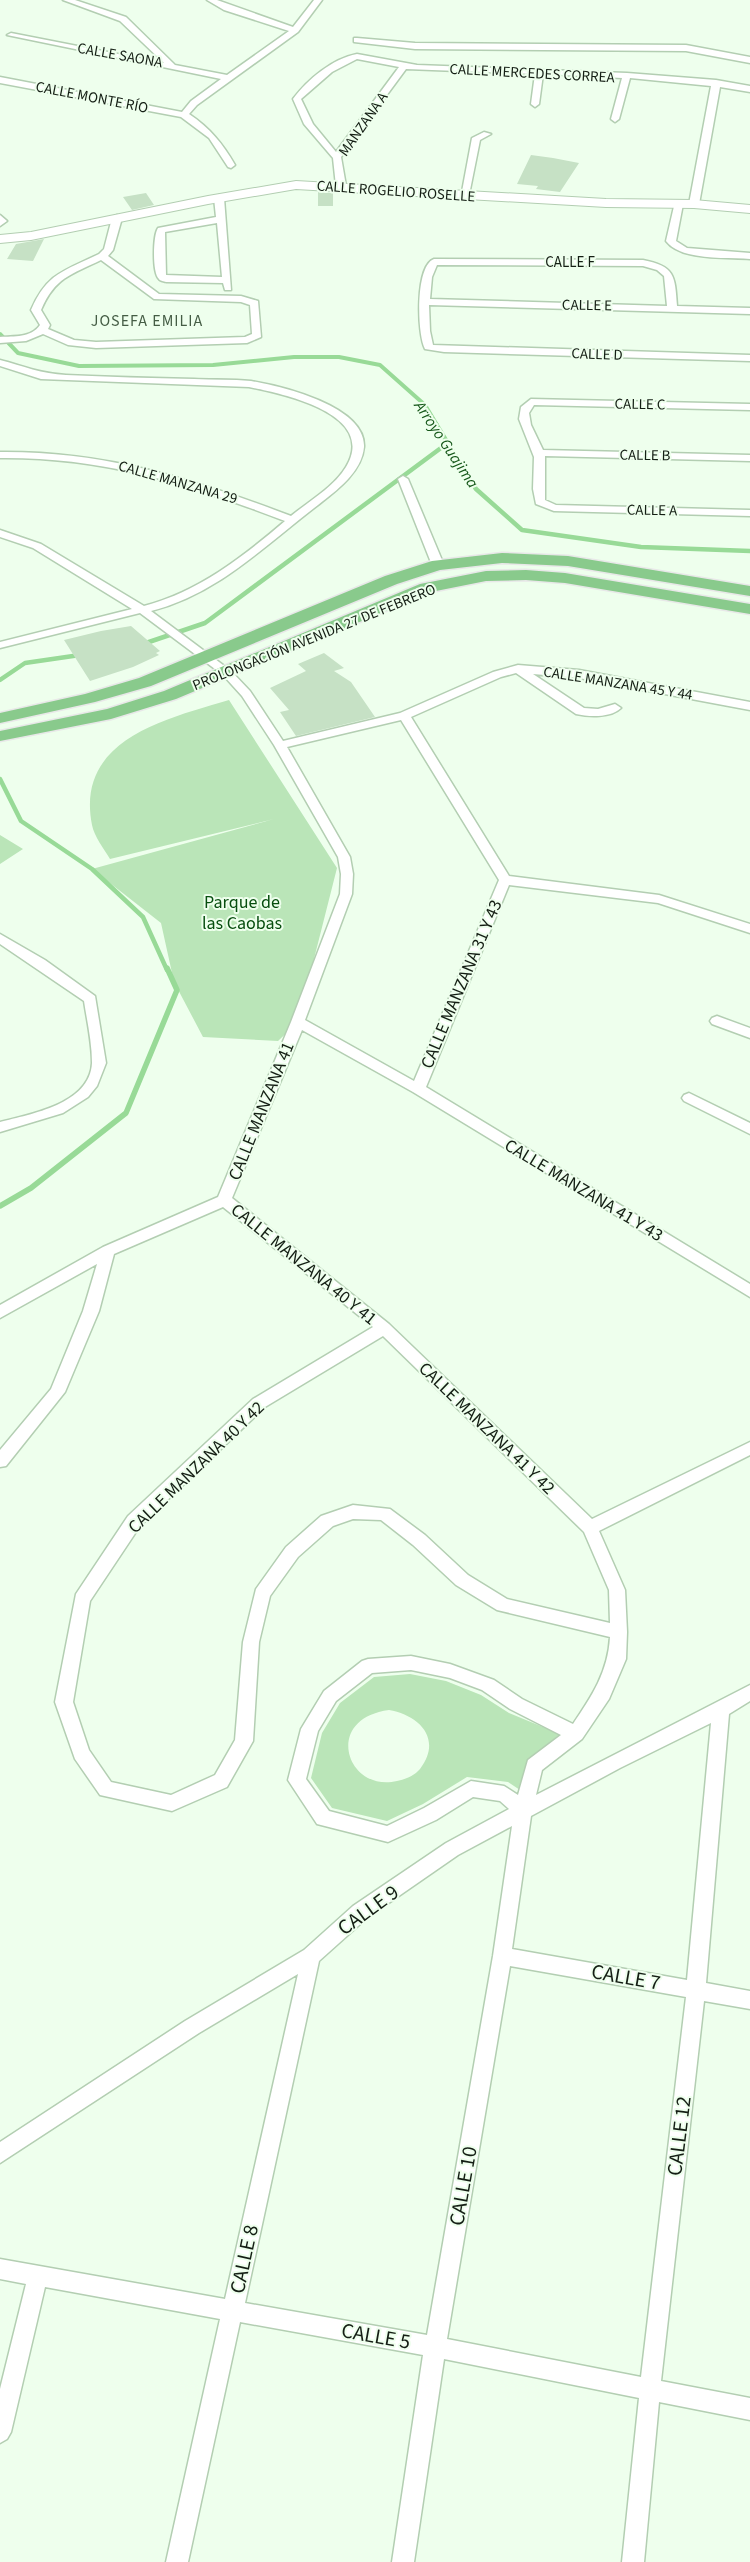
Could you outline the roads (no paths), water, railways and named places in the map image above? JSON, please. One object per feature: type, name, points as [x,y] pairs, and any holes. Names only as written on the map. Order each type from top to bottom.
[{"type":"main road","name":"PROLONGACIÓN AVENIDA 27 DE FEBRERO","points":[[0,718],[145,682],[208,658],[391,580],[438,564],[502,558],[568,561],[750,591]]},
{"type":"main road","name":"PROLONGACIÓN AVENIDA 27 DE FEBRERO","points":[[0,736],[111,714],[170,695],[227,673],[426,588],[486,576],[526,575],[565,578],[750,609]]},
{"type":"street","points":[[67,0],[123,20],[170,65]]},
{"type":"street","points":[[211,0],[227,8],[295,30]]},
{"type":"street","points":[[184,115],[194,103],[295,30],[318,0]]},
{"type":"street","name":"CALLE SAONA","points":[[11,35],[170,65],[227,78]]},
{"type":"street","points":[[357,40],[415,46],[686,48],[750,60]]},
{"type":"street","name":"CALLE MERCEDES CORREA","points":[[337,157],[320,141],[300,110],[297,100],[320,78],[350,57],[366,58],[403,67],[626,77],[716,83],[750,89]]},
{"type":"street","name":"MANZANA A","points":[[341,186],[337,157],[403,67]]},
{"type":"street","points":[[534,104],[539,72]]},
{"type":"street","points":[[615,119],[626,77]]},
{"type":"street","name":"CALLE MONTE RÍO","points":[[0,80],[184,115],[203,126],[215,138],[231,165]]},
{"type":"street","points":[[694,204],[716,83]]},
{"type":"street","points":[[464,195],[476,138],[487,134]]},
{"type":"street","name":"CALLE ROGELIO ROSELLE","points":[[0,239],[13,239],[219,198],[296,185],[341,186],[606,203],[694,204],[750,209]]},
{"type":"street","points":[[219,198],[226,280],[231,299]]},
{"type":"street","points":[[678,204],[671,241],[676,247],[685,250],[750,256]]},
{"type":"street","points":[[0,218],[2,221],[0,224]]},
{"type":"street","points":[[0,340],[36,334],[42,330],[45,324],[36,310],[44,291],[55,280],[102,256],[108,250],[117,218]]},
{"type":"street","points":[[222,219],[161,230],[159,234],[160,273],[162,278],[166,279],[226,280]]},
{"type":"street","name":"CALLE ROGELIO ROSELLE","points":[[0,230],[46,232]]},
{"type":"street","points":[[42,330],[72,343],[96,345],[247,340],[257,335],[255,303],[231,299],[157,297],[102,256]]},
{"type":"street","name":"CALLE F","points":[[425,302],[429,267],[434,262],[643,263],[659,265],[666,270],[670,277],[672,307]]},
{"type":"street","name":"CALLE E","points":[[425,302],[672,307],[750,311]]},
{"type":"street","name":"CALLE D","points":[[425,302],[425,341],[430,346],[444,349],[750,358]]},
{"type":"street","points":[[0,363],[41,376],[249,384],[278,389],[316,401],[346,420],[356,433],[357,455],[344,476],[293,520],[245,560],[197,591],[172,602],[0,645]]},
{"type":"street","name":"CALLE C","points":[[539,453],[522,415],[524,408],[530,402],[750,407]]},
{"type":"street","name":"CALLE B","points":[[539,453],[750,458]]},
{"type":"street","name":"CALLE A","points":[[539,453],[537,494],[540,502],[554,508],[750,513]]},
{"type":"street","name":"CALLE MANZANA 29","points":[[0,456],[35,456],[117,464],[188,483],[293,520]]},
{"type":"street","points":[[403,479],[438,564]]},
{"type":"street","name":"CALLE MANZANA 41","points":[[0,533],[37,546],[141,609],[227,673],[246,694],[280,745],[344,858],[348,874],[346,894],[298,1022],[224,1200]]},
{"type":"street","points":[[518,669],[580,711],[588,713],[604,712],[615,708]]},
{"type":"street","name":"CALLE MANZANA 45 Y 44","points":[[280,745],[404,716],[497,674],[518,669],[579,674],[750,706]]},
{"type":"street","points":[[404,716],[505,880],[659,899],[750,929]]},
{"type":"street","name":"CALLE MANZANA 31 Y 43","points":[[418,1089],[505,880]]},
{"type":"street","points":[[0,938],[40,963],[90,999],[99,1068],[83,1095],[66,1107],[0,1127]]},
{"type":"street","points":[[717,1020],[750,1033]]},
{"type":"street","name":"CALLE MANZANA 41 Y 43","points":[[298,1022],[418,1089],[750,1291]]},
{"type":"street","points":[[689,1098],[750,1129]]},
{"type":"street","points":[[0,1312],[108,1252],[224,1200]]},
{"type":"street","name":"CALLE MANZANA 40 Y 41","points":[[224,1200],[384,1328]]},
{"type":"street","points":[[0,1461],[57,1392],[92,1312],[108,1252]]},
{"type":"street","name":"CALLE MANZANA 41 Y 42","points":[[384,1328],[590,1528]]},
{"type":"street","name":"CALLE MANZANA 40 Y 42","points":[[384,1328],[259,1403],[134,1521],[82,1599],[64,1702],[81,1754],[106,1789],[172,1803],[221,1781],[244,1741],[251,1642],[262,1594],[292,1552],[328,1520],[353,1512],[384,1514],[419,1540],[462,1580],[503,1605],[619,1632]]},
{"type":"street","points":[[590,1528],[750,1448]]},
{"type":"street","name":"CALLE 10","points":[[404,2562],[435,2347],[502,1956],[523,1810],[534,1766],[576,1734],[603,1694],[617,1659],[619,1632],[617,1590],[590,1528]]},
{"type":"street","points":[[523,1810],[504,1794],[471,1790],[430,1814],[388,1834],[323,1818],[297,1780],[310,1729],[330,1696],[368,1666],[411,1663],[450,1671],[488,1685],[516,1704],[576,1734]]},
{"type":"street","name":"CALLE 9","points":[[0,2152],[192,2027],[311,1956],[360,1912],[452,1850],[523,1810],[721,1710],[750,1692]]},
{"type":"street","name":"CALLE 12","points":[[633,2562],[650,2390],[696,1989],[721,1710]]},
{"type":"street","name":"CALLE 8","points":[[177,2562],[311,1956]]},
{"type":"street","name":"CALLE 7","points":[[502,1956],[750,2000]]},
{"type":"street","name":"CALLE 5","points":[[0,2269],[435,2347],[750,2409]]},
{"type":"street","points":[[0,2432],[38,2276]]},
{"type":"waterway","name":"Arroyo Guajima","points":[[0,334],[18,353],[79,366],[213,365],[294,357],[339,357],[380,365],[425,405],[437,425]]},
{"type":"waterway","name":"Arroyo Guajima","points":[[436,424],[448,443]]},
{"type":"waterway","points":[[143,644],[205,623],[448,443]]},
{"type":"waterway","name":"Arroyo Guajima","points":[[448,443],[476,489],[522,530],[641,547],[750,551]]},
{"type":"waterway","points":[[0,680],[25,663],[80,655]]},
{"type":"waterway","points":[[0,779],[21,821],[92,869],[143,917],[167,970]]},
{"type":"waterway","points":[[0,1206],[31,1188],[126,1113],[177,990],[167,968]]},
{"type":"district","name":"JOSEFA EMILIA","points":[[147,320]]},
{"type":"park label","name":"Parque de las Caobas","points":[[242,912]]}]
